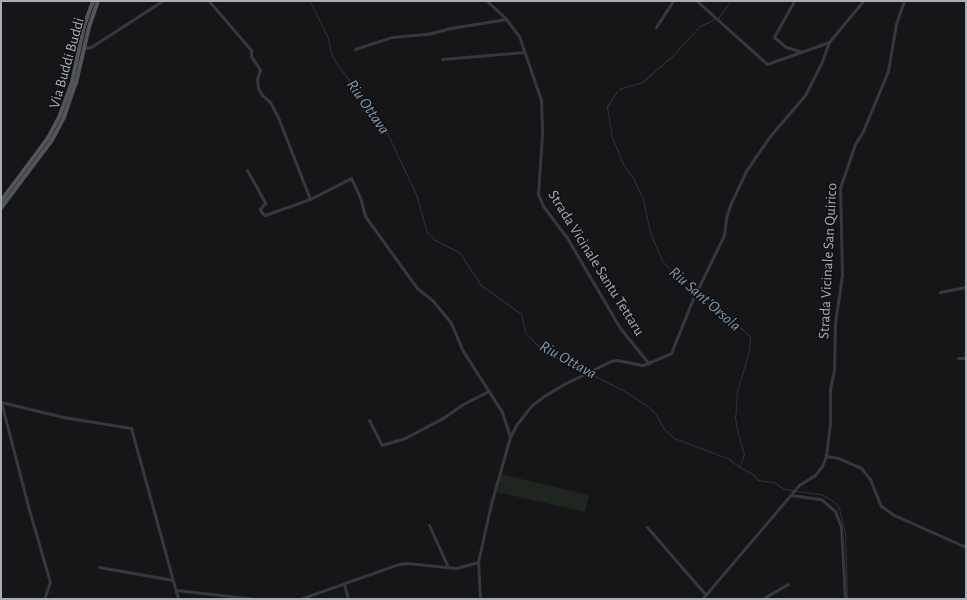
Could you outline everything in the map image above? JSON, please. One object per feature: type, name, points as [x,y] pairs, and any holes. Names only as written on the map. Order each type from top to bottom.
[{"type":"main road","name":"Via Buddi Buddi","points":[[1,201],[48,138],[60,115],[72,82],[84,26],[93,1]]},
{"type":"main road","name":"Via Buddi Buddi","points":[[1,208],[44,151],[64,117],[76,83],[88,27],[98,1]]},
{"type":"street","points":[[84,48],[90,47],[162,1]]},
{"type":"street","points":[[209,1],[252,50],[251,56],[260,70],[257,79],[258,88],[262,95],[270,102],[278,117],[310,199]]},
{"type":"street","name":"Strada Vicinale Santu Tettaru","points":[[487,1],[506,19],[519,36],[526,52],[541,100],[542,134],[538,194],[546,211],[566,236],[620,328],[648,364]]},
{"type":"street","points":[[656,28],[673,1]]},
{"type":"street","points":[[697,1],[767,64],[800,51],[829,42]]},
{"type":"street","points":[[794,1],[774,37],[786,47],[800,51]]},
{"type":"street","name":"Strada Vicinale San Quirico","points":[[702,599],[796,489],[815,475],[822,466],[826,456],[830,424],[830,389],[834,370],[835,323],[842,275],[840,188],[855,144],[863,131],[888,71],[896,24],[904,1]]},
{"type":"street","points":[[480,599],[478,562],[490,504],[510,437],[517,424],[531,406],[554,390],[611,361],[617,360],[643,366],[671,352],[692,301],[724,235],[726,218],[731,203],[746,170],[770,136],[805,95],[821,64],[829,42],[861,2]]},
{"type":"street","points":[[355,49],[392,37],[428,34],[451,28],[506,19]]},
{"type":"street","points":[[442,59],[526,52]]},
{"type":"street","points":[[247,170],[265,203],[260,209],[262,214],[265,216],[310,199],[351,178],[360,197],[365,216],[417,288],[434,302],[451,323],[463,351],[506,420],[510,437]]},
{"type":"street","points":[[940,292],[966,287]]},
{"type":"street","points":[[958,358],[966,358]]},
{"type":"street","points":[[369,420],[382,445],[405,438],[489,391]]},
{"type":"street","points":[[44,599],[50,582],[28,506],[1,402],[63,417],[131,428],[178,599]]},
{"type":"street","points":[[826,456],[838,458],[861,468],[870,479],[881,506],[894,515],[966,547]]},
{"type":"street","points":[[792,494],[821,499],[835,511],[842,527],[845,599]]},
{"type":"street","points":[[429,525],[448,567]]},
{"type":"street","points":[[647,527],[706,595]]},
{"type":"street","points":[[300,599],[403,564],[463,567],[478,562]]},
{"type":"street","points":[[99,567],[173,580]]},
{"type":"street","points":[[344,584],[348,599]]},
{"type":"street","points":[[762,599],[788,584]]},
{"type":"street","points":[[176,590],[256,599]]},
{"type":"shaded area","points":[[501,474],[589,495],[585,512],[497,492]]},
{"type":"waterway","name":"Riu Ottava","points":[[310,1],[328,38],[331,53],[335,61],[387,133],[416,194],[427,232],[435,240],[460,253],[481,285],[521,314],[525,332],[537,345],[547,353],[587,372]]},
{"type":"waterway","name":"Riu Sant'Orsola","points":[[718,18],[731,1]]},
{"type":"waterway","name":"Riu Sant'Orsola","points":[[619,89],[642,82],[672,56],[700,26],[715,19]]},
{"type":"waterway","name":"Riu Sant'Orsola","points":[[617,91],[607,107],[612,137],[623,164],[634,180],[643,199],[650,233],[663,262],[691,291],[745,331],[750,337],[749,351],[737,391],[735,417],[744,454],[739,467]]},
{"type":"waterway","name":"Riu Ottava","points":[[589,373],[621,389],[647,406],[656,414],[664,429],[674,438],[729,459],[739,467],[753,474],[758,480],[774,482],[784,489],[821,494],[833,501],[839,508],[845,532],[847,599]]}]
